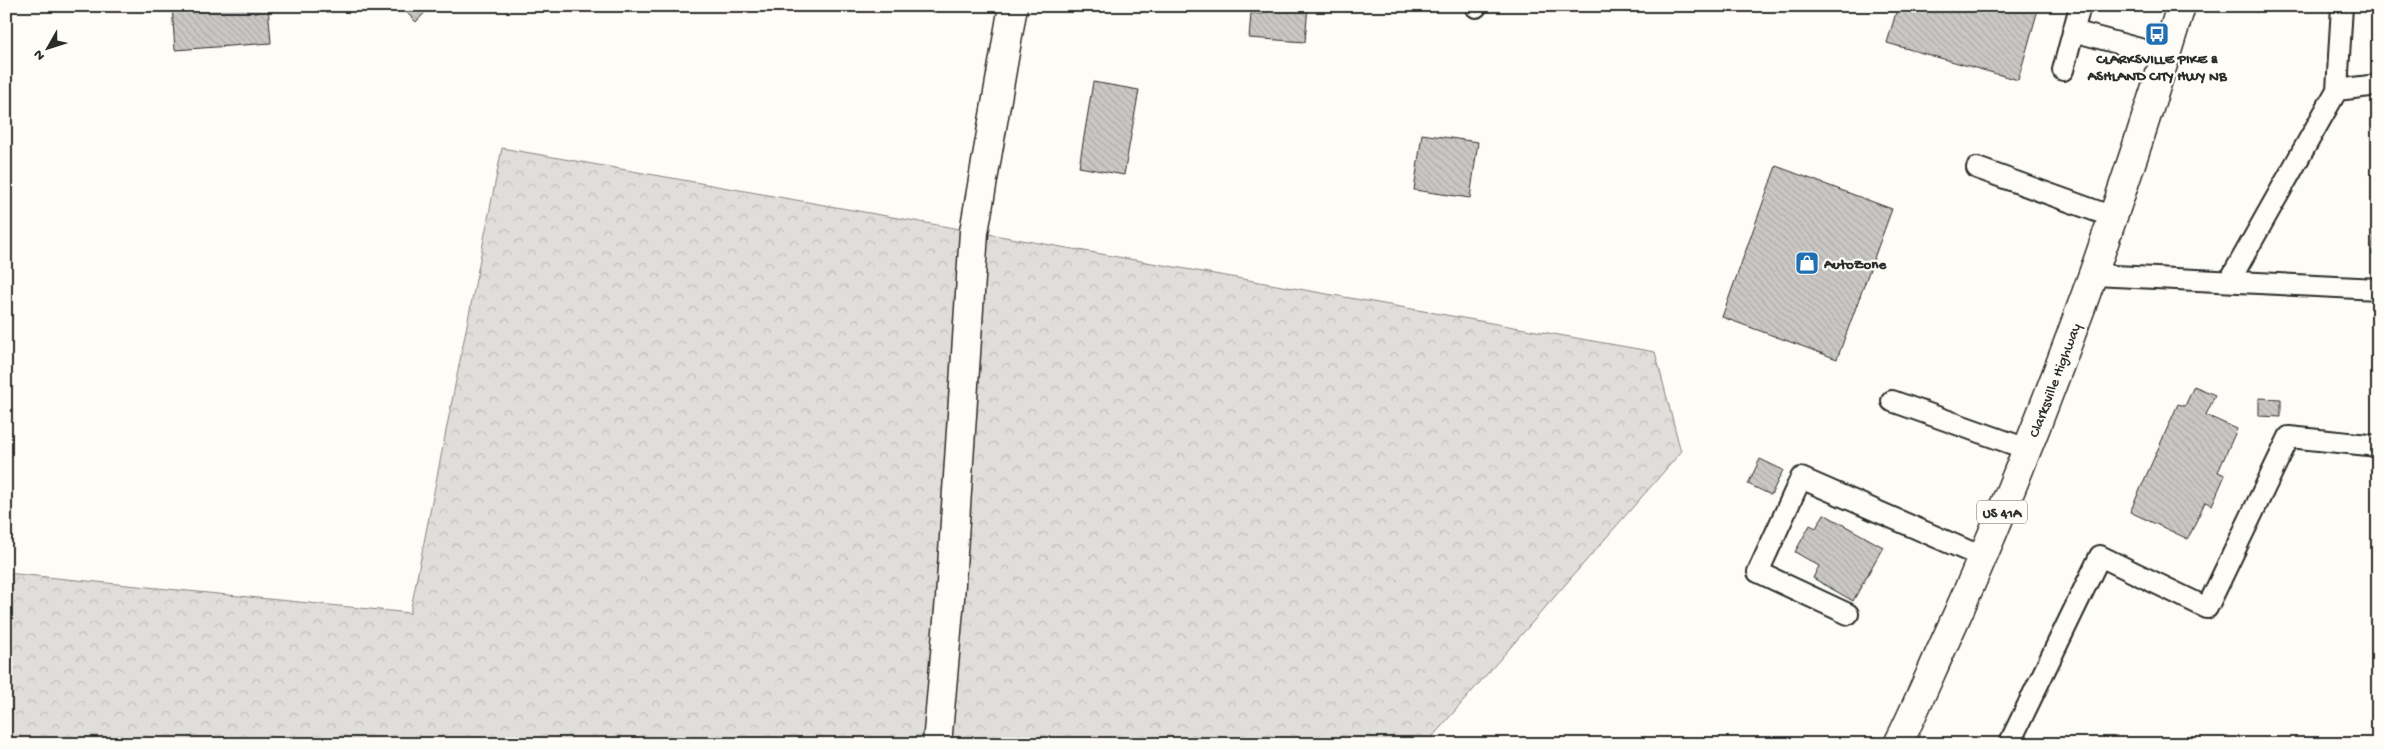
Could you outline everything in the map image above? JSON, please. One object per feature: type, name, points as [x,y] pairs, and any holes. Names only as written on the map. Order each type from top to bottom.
[{"type":"main road","points":[[936,744],[950,598],[974,232],[1013,6]]},
{"type":"main road","name":"Clarksville Highway","points":[[1905,741],[2027,449],[2094,274],[2181,6]]},
{"type":"main road","points":[[2169,47],[2199,6]]},
{"type":"lane","points":[[2063,70],[2080,6]]},
{"type":"lane","points":[[2230,280],[2337,90],[2342,6]]},
{"type":"lane","points":[[2073,31],[2169,47]]},
{"type":"lane","points":[[2337,90],[2378,85]]},
{"type":"lane","points":[[1977,168],[2113,217]]},
{"type":"lane","points":[[2094,274],[2378,289]]},
{"type":"lane","points":[[1892,401],[2027,449]]},
{"type":"lane","points":[[2009,744],[2100,556],[2206,608],[2289,437],[2378,446]]},
{"type":"lane","points":[[1848,614],[1758,572],[1802,478],[1982,557]]},
{"type":"green space","points":[[502,148],[1655,352],[1681,452],[1426,744],[6,744],[6,573],[410,613]]},
{"type":"building","points":[[172,6],[268,6],[271,43],[175,50]]},
{"type":"building","points":[[400,6],[431,6],[416,22]]},
{"type":"building","points":[[1263,6],[1308,6],[1305,42],[1249,38],[1251,13],[1263,14]]},
{"type":"building","points":[[1898,6],[2039,6],[2018,80],[1887,43]]},
{"type":"building","points":[[1093,82],[1139,90],[1124,175],[1079,167]]},
{"type":"building","points":[[1422,134],[1478,142],[1470,198],[1414,190]]},
{"type":"building","name":"AutoZone","points":[[1776,166],[1892,209],[1837,359],[1722,317]]},
{"type":"building","points":[[2377,178],[2378,255],[2372,255]]},
{"type":"building","points":[[2194,386],[2215,395],[2206,415],[2237,429],[2218,472],[2225,475],[2212,505],[2205,502],[2188,539],[2130,512],[2178,404],[2185,406]]},
{"type":"building","points":[[2259,398],[2281,399],[2281,417],[2259,416]]},
{"type":"building","points":[[1760,459],[1783,470],[1771,495],[1748,484]]},
{"type":"building","points":[[1824,514],[1883,547],[1853,601],[1813,578],[1819,566],[1795,552],[1810,525],[1816,528]]},
{"type":"place","name":"CLARKSVILLE PIKE & ASHLAND CITY HWY NB","points":[[2157,34]]},
{"type":"place","name":"AutoZone","points":[[1807,263]]}]
